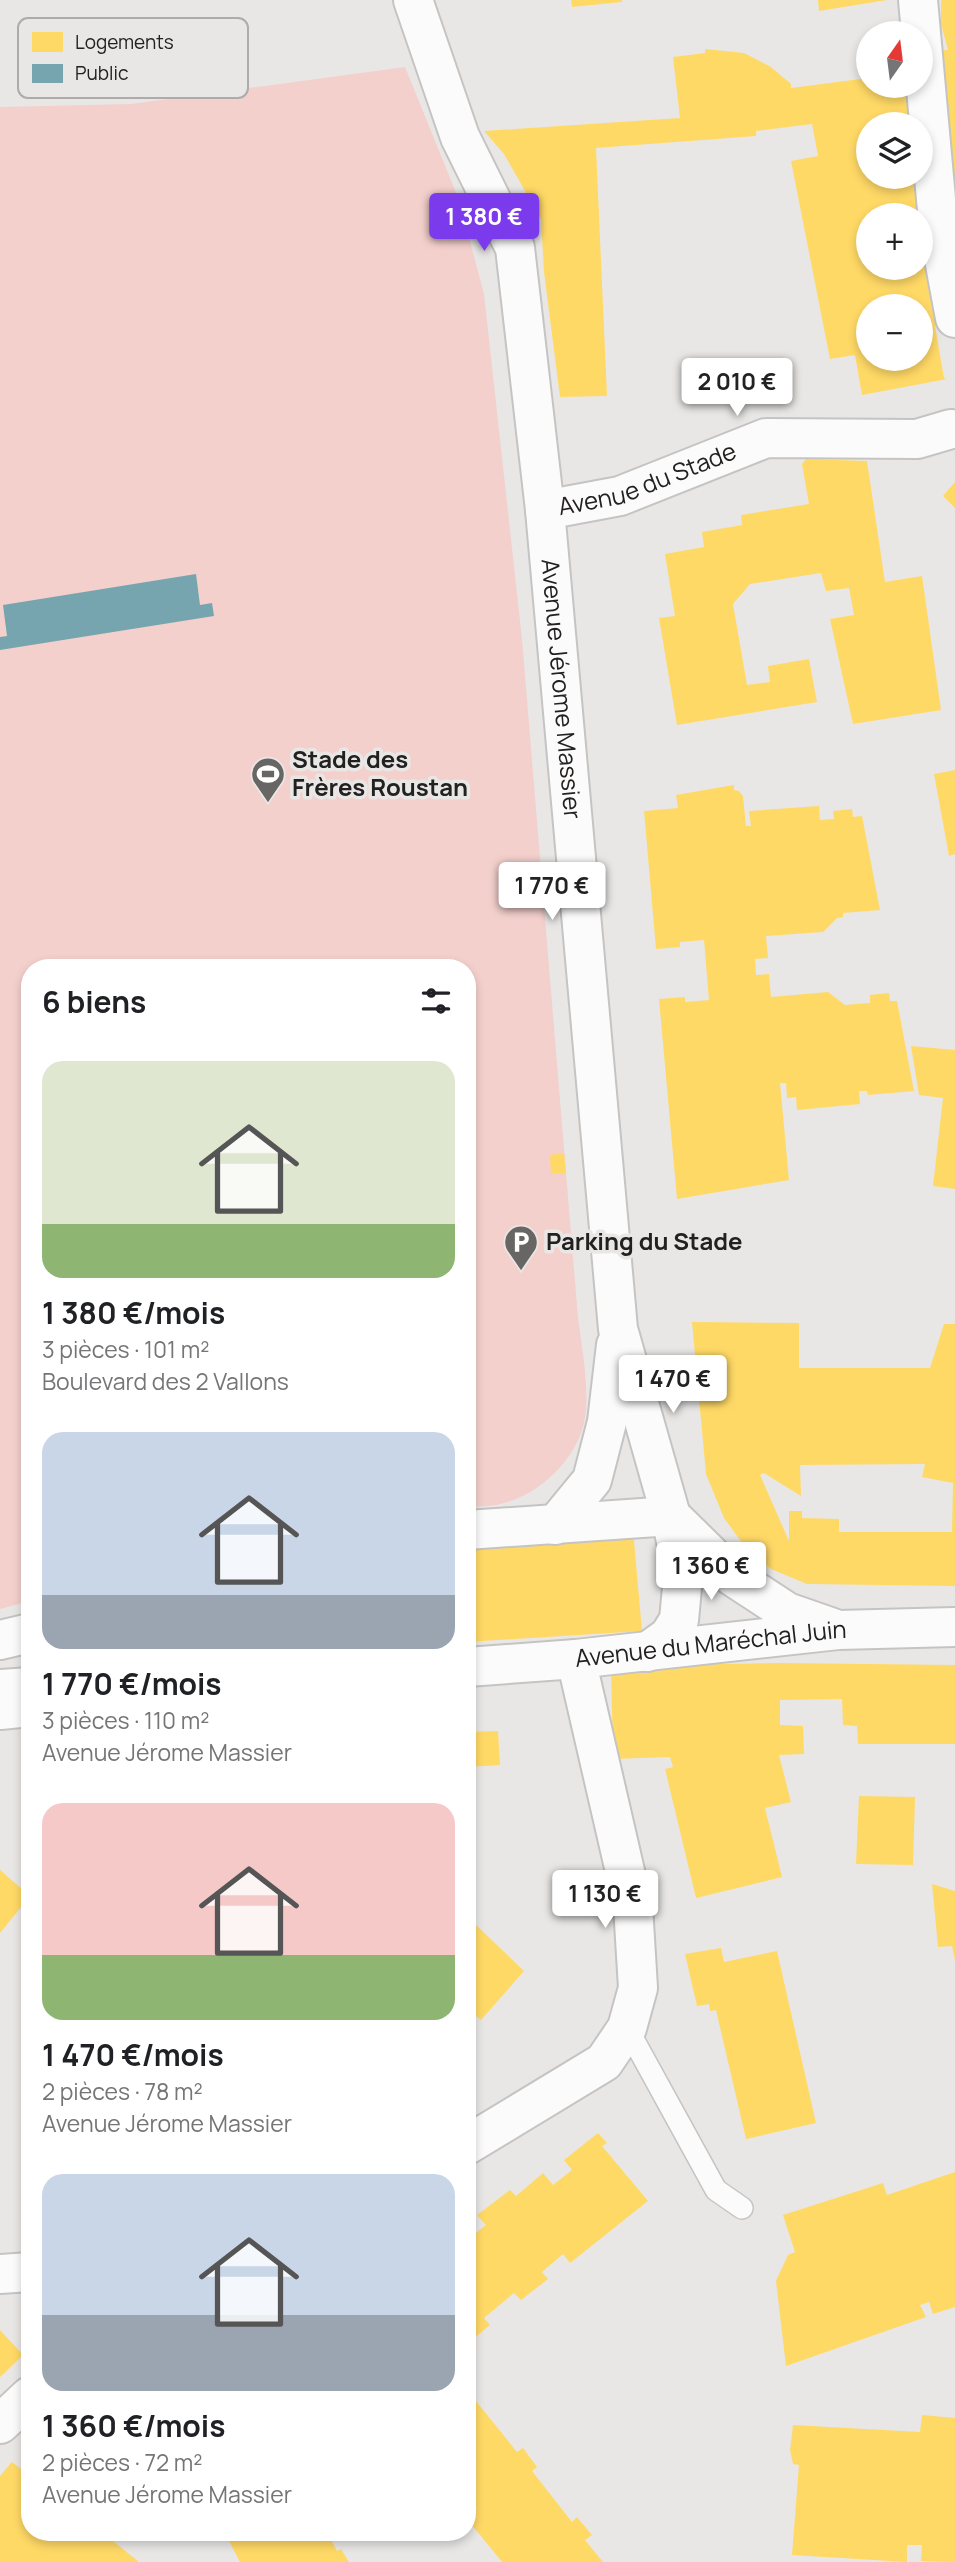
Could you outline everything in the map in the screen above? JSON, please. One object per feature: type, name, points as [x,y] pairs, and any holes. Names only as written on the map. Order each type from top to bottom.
[{"type":"street","name":"Avenue Jérome Massier","points":[[413,0],[460,137],[515,248],[545,510],[618,1329],[671,1516],[683,1577],[679,1620],[669,1636],[647,1653]]},
{"type":"street","points":[[918,0],[939,232],[955,318]]},
{"type":"street","name":"Avenue du Stade","points":[[545,510],[620,496],[766,438],[917,439],[954,425]]},
{"type":"street","name":"Avenue Jérome Massier","points":[[555,1525],[592,1480],[607,1422],[618,1329]]},
{"type":"street","points":[[476,1529],[671,1516]]},
{"type":"street","name":"Avenue du Maréchal Juin","points":[[671,1516],[732,1576],[787,1612],[838,1630]]},
{"type":"street","points":[[838,1630],[955,1627]]},
{"type":"street","name":"Avenue du Maréchal Juin","points":[[476,1666],[647,1653],[838,1630]]},
{"type":"street","points":[[476,2140],[604,2062],[627,2028],[638,1988],[633,1906],[576,1660]]},
{"type":"street","points":[[0,1689],[21,1688]]},
{"type":"street","points":[[0,1710],[21,1708]]},
{"type":"street","points":[[0,2274],[21,2273]]},
{"type":"street","points":[[0,2424],[21,2404]]},
{"type":"lane","points":[[627,2028],[716,2190],[742,2208]]},
{"type":"shaded area","name":"Stade des Frères Roustan","points":[[405,67],[459,200],[484,294],[522,639],[586,1410],[583,1426],[569,1457],[545,1482],[516,1499],[492,1506],[476,1507],[476,959],[21,959],[21,1603],[0,1609],[0,107],[131,104],[175,98],[248,98],[248,88]]},
{"type":"building: Logements","points":[[571,0],[622,0],[622,2],[572,7]]},
{"type":"building: Logements","points":[[818,0],[887,0],[819,11]]},
{"type":"building: Logements","points":[[941,0],[955,0],[955,264],[941,50],[948,50],[941,24]]},
{"type":"building: Logements","points":[[705,49],[744,53],[771,67],[791,84],[791,88],[856,80],[856,98],[912,98],[913,112],[856,112],[856,189],[915,189],[915,195],[925,193],[926,203],[856,203],[856,280],[933,280],[933,248],[944,323],[935,326],[944,378],[947,379],[862,395],[858,371],[933,371],[933,294],[856,294],[856,361],[855,355],[830,359],[791,161],[818,156],[812,124],[756,131],[756,136],[596,148],[607,396],[560,397],[544,272],[541,219],[504,154],[484,131],[680,118],[673,57],[705,53]]},
{"type":"building: Logements","points":[[806,459],[867,461],[885,582],[922,576],[941,710],[853,724],[830,619],[854,615],[849,588],[826,591],[821,573],[750,584],[733,604],[747,685],[770,682],[768,666],[809,659],[817,702],[677,725],[659,618],[675,616],[665,554],[704,547],[702,532],[742,525],[741,515],[809,504],[802,464]]},
{"type":"building: Logements","points":[[955,482],[955,508],[943,496]]},
{"type":"building: Logements","points":[[955,770],[955,854],[949,856],[934,774]]},
{"type":"building: Logements","points":[[734,785],[734,790],[743,796],[746,826],[751,826],[749,811],[819,806],[820,820],[834,819],[833,811],[852,809],[853,817],[862,816],[880,910],[843,913],[843,917],[837,918],[823,932],[766,936],[768,958],[755,959],[756,975],[769,974],[771,997],[828,992],[845,1005],[870,1003],[870,995],[889,993],[890,1001],[897,1001],[914,1091],[868,1095],[867,1091],[859,1091],[860,1104],[797,1110],[796,1097],[787,1098],[786,1083],[780,1083],[789,1180],[677,1199],[659,999],[685,997],[685,1002],[709,1000],[704,940],[680,942],[680,947],[656,949],[644,811],[678,808],[676,795]]},
{"type":"building: Logements","points":[[911,1046],[955,1050],[955,1189],[933,1186],[943,1098],[919,1095]]},
{"type":"building: Logements","points":[[564,1153],[566,1173],[551,1174],[550,1155]]},
{"type":"building: Logements","points":[[692,1322],[799,1323],[799,1368],[930,1368],[944,1324],[955,1324],[955,1586],[807,1584],[771,1569],[746,1548],[724,1518],[706,1474]],"holes":[[[925,1464],[922,1477],[953,1483],[952,1532],[839,1532],[839,1519],[802,1518],[802,1511],[789,1511],[789,1541],[760,1475],[764,1473],[801,1496],[800,1465]]]},
{"type":"building: Logements","points":[[633,1530],[642,1631],[476,1641],[476,1540]]},
{"type":"building: Logements","points":[[780,1663],[955,1665],[955,1744],[858,1744],[857,1726],[843,1725],[842,1699],[780,1700],[780,1725],[803,1726],[804,1754],[779,1755],[791,1802],[765,1808],[782,1877],[696,1898],[665,1769],[673,1767],[670,1757],[613,1759],[611,1666]]},
{"type":"building: Logements","points":[[498,1731],[500,1765],[476,1766],[476,1732]]},
{"type":"building: Logements","points":[[859,1796],[915,1797],[913,1865],[856,1864]]},
{"type":"building: Logements","points":[[0,1870],[21,1888],[21,1907],[0,1933]]},
{"type":"building: Logements","points":[[932,1884],[955,1891],[955,1960],[952,1946],[938,1947]]},
{"type":"building: Logements","points":[[476,1925],[524,1971],[481,2020],[476,2016]]},
{"type":"building: Logements","points":[[721,1948],[724,1962],[777,1951],[816,2123],[746,2139],[716,2010],[710,2011],[709,2004],[697,2006],[685,1954]]},
{"type":"building: Logements","points":[[598,2133],[607,2143],[602,2146],[648,2201],[570,2263],[563,2254],[542,2272],[548,2279],[521,2300],[514,2293],[484,2318],[490,2325],[476,2337],[476,2233],[486,2225],[477,2215],[510,2190],[516,2196],[543,2173],[553,2185],[572,2170],[564,2160]]},
{"type":"building: Logements","points":[[955,2172],[955,2307],[933,2314],[929,2302],[920,2305],[926,2317],[786,2366],[776,2281],[788,2255],[795,2252],[783,2215],[883,2183],[887,2195]]},
{"type":"building: Logements","points":[[0,2330],[21,2353],[21,2357],[0,2377]]},
{"type":"building: Logements","points":[[476,2401],[517,2452],[523,2448],[537,2467],[532,2471],[572,2522],[577,2517],[592,2535],[585,2540],[603,2562],[502,2562],[476,2530]]},
{"type":"building: Logements","points":[[922,2415],[955,2418],[955,2562],[921,2561],[922,2545],[907,2545],[907,2562],[792,2555],[799,2465],[793,2464],[790,2450],[793,2425],[920,2432]]},
{"type":"building: Logements","points":[[12,2462],[21,2469],[21,2541],[113,2541],[139,2562],[0,2562],[0,2476]]},
{"type":"building: Logements","points":[[229,2541],[332,2541],[337,2551],[341,2549],[349,2562],[240,2562]]},
{"type":"building: Public","points":[[196,574],[200,605],[212,603],[214,616],[0,650],[0,637],[7,636],[3,605]]},
{"type":"place","name":"Stade des Frères Roustan","points":[[268,804]]},
{"type":"place","name":"Parking du Stade","points":[[521,1272]]}]
